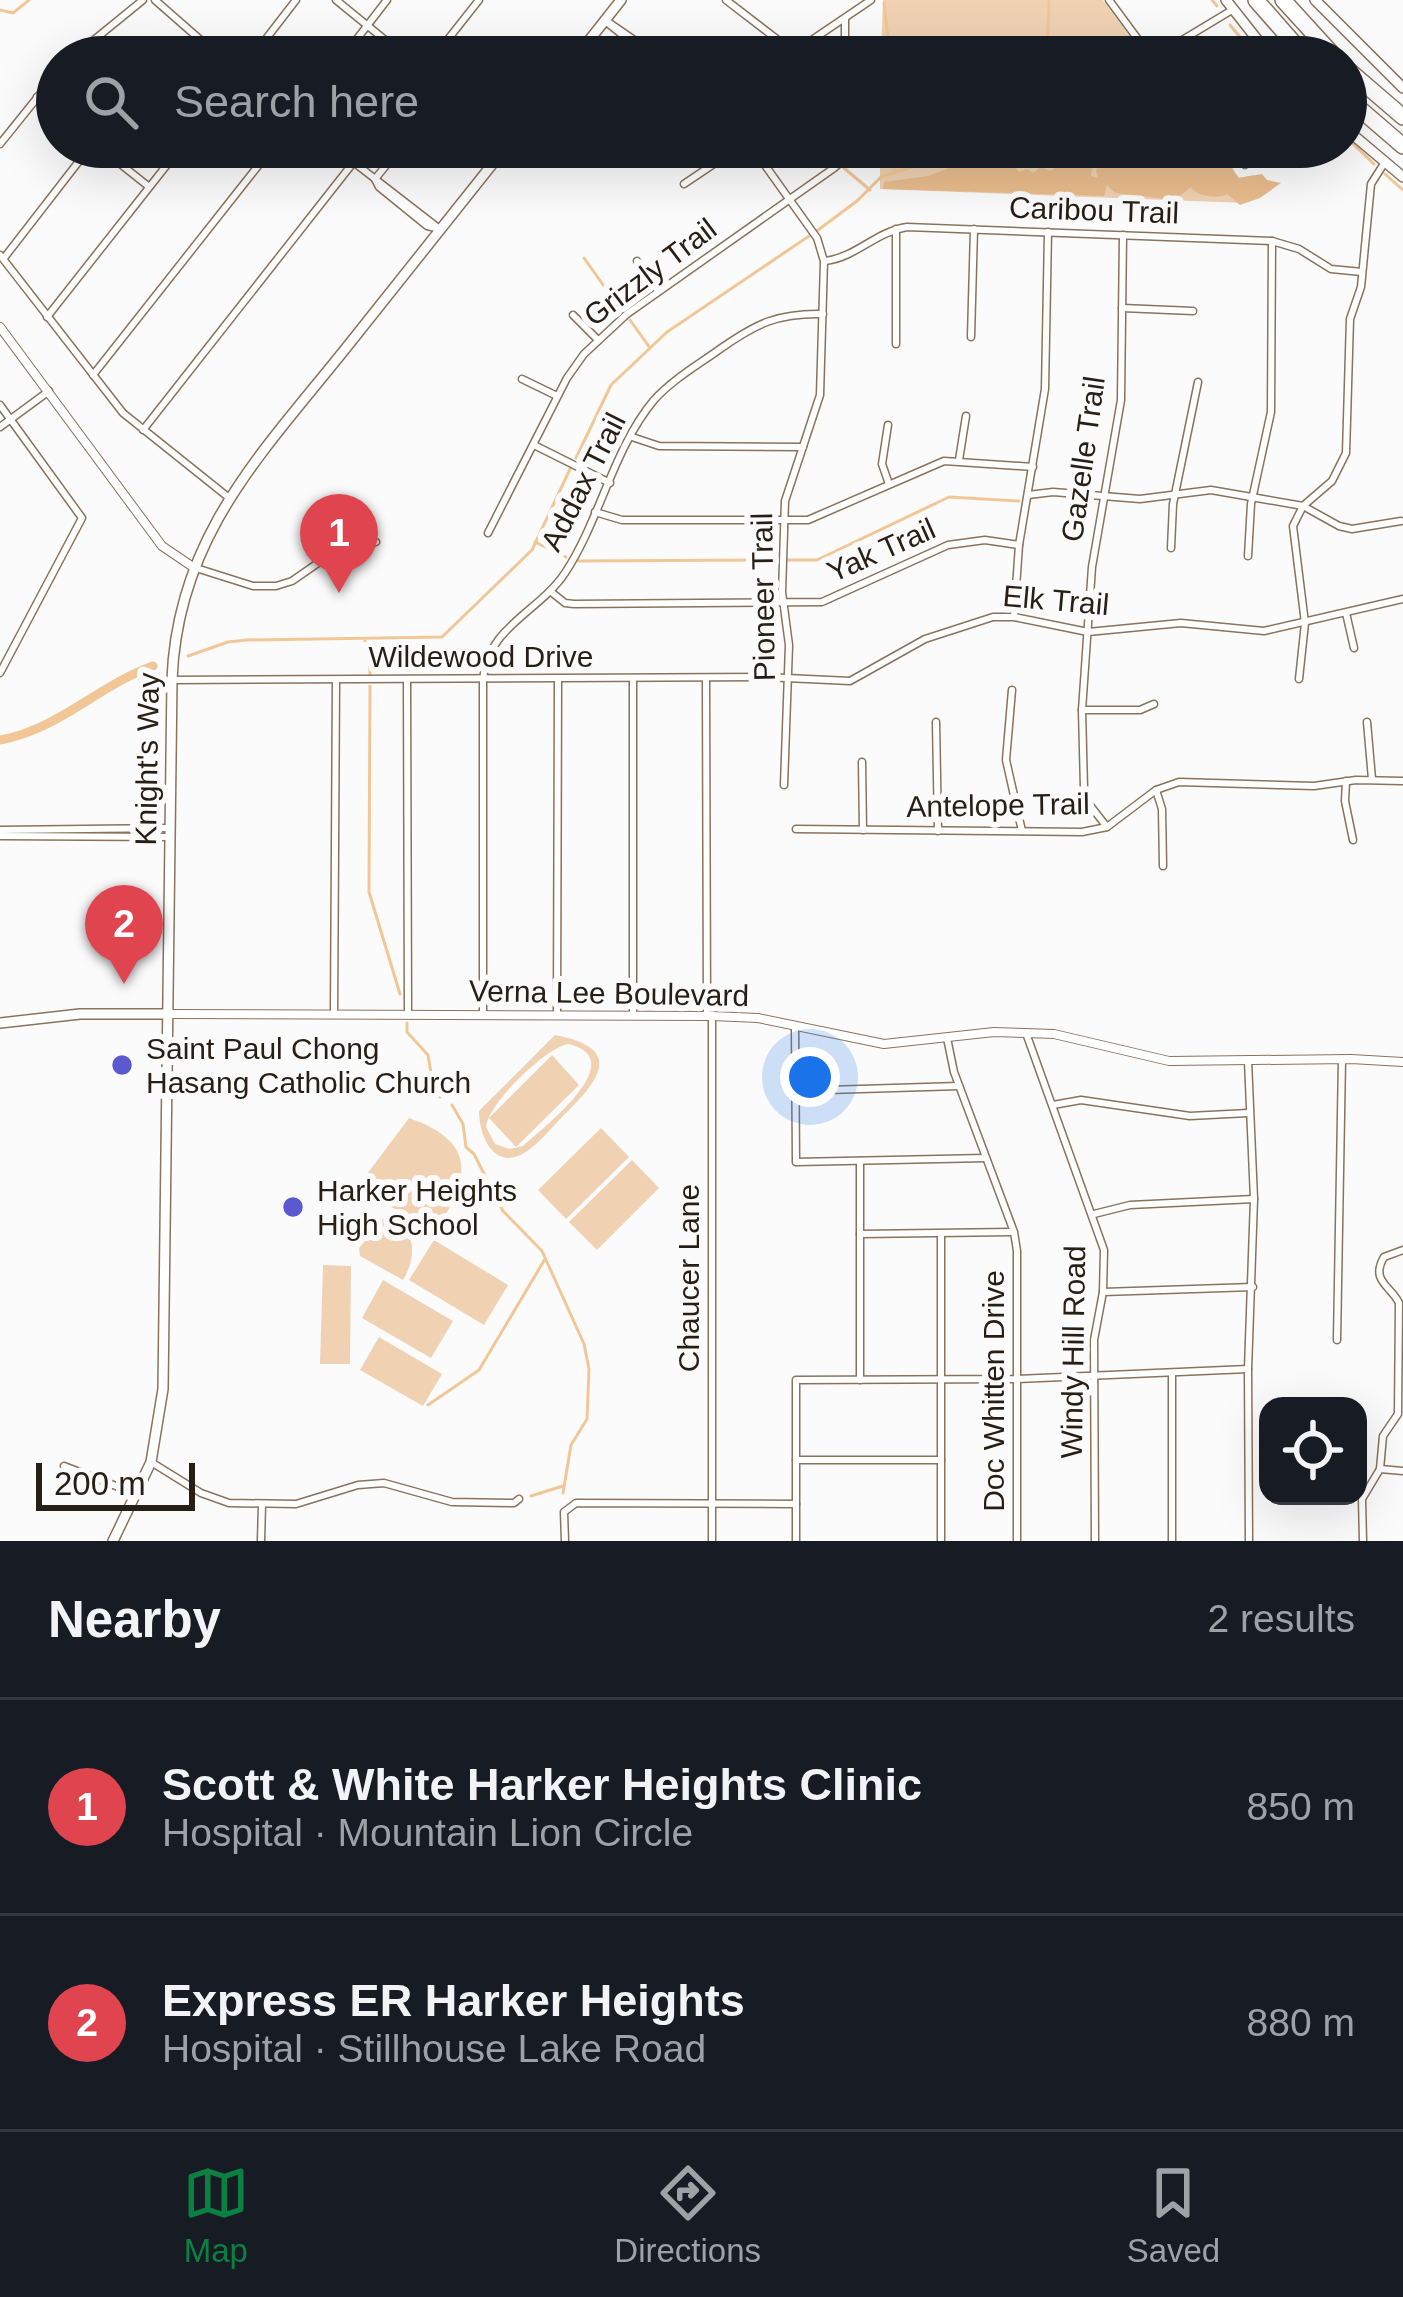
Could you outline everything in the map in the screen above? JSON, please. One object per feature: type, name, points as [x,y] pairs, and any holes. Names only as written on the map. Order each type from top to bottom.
[{"type":"highway","points":[[1256,0],[1288,36]]},
{"type":"highway","points":[[1283,0],[1316,36]]},
{"type":"highway","points":[[1367,86],[1403,117]]},
{"type":"highway","points":[[1367,115],[1403,146]]},
{"type":"main road","points":[[592,36],[621,0]]},
{"type":"main road","points":[[1315,0],[1351,36]]},
{"type":"main road","points":[[1229,5],[1254,36]]},
{"type":"main road","points":[[1367,52],[1403,88]]},
{"type":"main road","points":[[1367,147],[1403,177]]},
{"type":"main road","name":"Knight's Way","points":[[113,1541],[151,1462],[163,1389],[172,680],[180,613],[193,567],[228,497],[490,168]]},
{"type":"main road","points":[[0,1023],[80,1015],[167,1014]]},
{"type":"street","points":[[99,36],[143,0]]},
{"type":"street","points":[[155,0],[196,36]]},
{"type":"street","points":[[268,36],[296,0]]},
{"type":"street","points":[[336,0],[381,36]]},
{"type":"street","points":[[359,36],[387,0]]},
{"type":"street","points":[[451,36],[479,0]]},
{"type":"street","points":[[725,0],[772,36]]},
{"type":"street","points":[[818,36],[871,0]]},
{"type":"street","points":[[1109,0],[1137,36]]},
{"type":"street","points":[[1184,36],[1229,5]]},
{"type":"street","points":[[845,18],[845,36]]},
{"type":"street","points":[[604,21],[629,36]]},
{"type":"street","points":[[0,144],[36,99]]},
{"type":"street","points":[[1299,679],[1305,623],[1293,526],[1303,506],[1332,481],[1346,453],[1350,319],[1362,272],[1371,184],[1385,162]]},
{"type":"street","points":[[73,168],[1,257],[92,376],[143,430],[228,497]]},
{"type":"street","points":[[125,168],[149,187]]},
{"type":"street","points":[[47,317],[164,168]]},
{"type":"street","points":[[92,376],[256,168]]},
{"type":"street","points":[[143,430],[349,168]]},
{"type":"street","points":[[360,168],[427,226],[441,230]]},
{"type":"street","points":[[375,179],[384,168]]},
{"type":"street","points":[[684,184],[708,168]]},
{"type":"street","name":"Pioneer Trail","points":[[767,168],[817,238],[824,261],[820,394],[788,484],[784,522],[789,679],[784,785]]},
{"type":"street","name":"Grizzly Trail","points":[[488,533],[575,364],[658,291],[834,168]]},
{"type":"street","points":[[896,229],[896,344]]},
{"type":"street","name":"Caribou Trail","points":[[824,261],[848,257],[896,229],[974,230],[1272,241],[1299,249],[1330,269],[1362,272]]},
{"type":"street","points":[[970,337],[974,230]]},
{"type":"street","points":[[1014,617],[1019,545],[1045,388],[1048,232]]},
{"type":"street","name":"Gazelle Trail","points":[[1107,827],[1087,798],[1082,710],[1092,567],[1121,400],[1123,235]]},
{"type":"street","points":[[1248,556],[1247,526],[1271,412],[1272,241]]},
{"type":"street","points":[[637,261],[658,291]]},
{"type":"street","points":[[1122,308],[1193,311]]},
{"type":"street","name":"Addax Trail","points":[[483,680],[490,647],[566,571],[632,436],[666,388],[731,341],[786,314],[823,314]]},
{"type":"street","points":[[573,315],[598,340]]},
{"type":"street","points":[[0,327],[162,546],[193,567],[253,586],[276,586],[332,554],[376,542]]},
{"type":"street","points":[[522,379],[557,396]]},
{"type":"street","points":[[1171,548],[1170,524],[1198,382]]},
{"type":"street","points":[[0,428],[49,391]]},
{"type":"street","points":[[0,405],[82,518],[0,674]]},
{"type":"street","points":[[959,460],[966,416]]},
{"type":"street","points":[[888,425],[882,464],[889,484]]},
{"type":"street","points":[[632,436],[659,446],[802,447]]},
{"type":"street","points":[[534,445],[610,483]]},
{"type":"street","points":[[596,512],[622,520],[784,522],[824,516],[927,466],[959,460],[1033,466]]},
{"type":"street","points":[[1028,495],[1053,492],[1140,499],[1211,490],[1303,506],[1352,529],[1401,521]]},
{"type":"street","name":"Yak Trail","points":[[550,591],[574,604],[823,602],[961,542],[1019,545]]},
{"type":"street","name":"Elk Trail","points":[[789,679],[850,681],[938,634],[992,616],[1088,632],[1181,623],[1264,631],[1403,599]]},
{"type":"street","points":[[1346,613],[1354,648]]},
{"type":"street","name":"Wildewood Drive","points":[[172,680],[789,679]]},
{"type":"street","points":[[334,1014],[336,680]]},
{"type":"street","points":[[406,680],[408,1014]]},
{"type":"street","points":[[483,680],[483,1015]]},
{"type":"street","points":[[557,1015],[558,680]]},
{"type":"street","points":[[633,680],[633,1015]]},
{"type":"street","name":"Chaucer Lane","points":[[706,680],[712,1541]]},
{"type":"street","points":[[1012,690],[1006,760],[1022,831]]},
{"type":"street","points":[[1082,710],[1140,710],[1154,704]]},
{"type":"street","points":[[936,722],[938,831]]},
{"type":"street","points":[[1366,722],[1372,779]]},
{"type":"street","points":[[862,762],[862,830]]},
{"type":"street","points":[[1163,866],[1162,809],[1156,790],[1179,782],[1314,786],[1372,779],[1403,781]]},
{"type":"street","points":[[1346,781],[1353,840]]},
{"type":"street","name":"Antelope Trail","points":[[796,829],[1082,832],[1107,827],[1156,790]]},
{"type":"street","points":[[0,833],[170,833]]},
{"type":"street","name":"Verna Lee Boulevard","points":[[167,1014],[709,1016],[758,1018],[884,1044],[1026,1033],[1054,1034],[1169,1061],[1403,1062]]},
{"type":"street","points":[[796,1026],[796,1162],[986,1158]]},
{"type":"street","name":"Windy Hill Road","points":[[1026,1033],[1104,1250],[1094,1340],[1095,1541]]},
{"type":"street","name":"Doc Whitten Drive","points":[[947,1038],[959,1086],[1014,1232],[1017,1541]]},
{"type":"street","points":[[1336,1340],[1342,1059]]},
{"type":"street","points":[[1247,1061],[1254,1199],[1249,1541]]},
{"type":"street","points":[[795,1090],[959,1086]]},
{"type":"street","points":[[1053,1105],[1081,1100],[1190,1116],[1247,1113]]},
{"type":"street","points":[[860,1161],[860,1380]]},
{"type":"street","points":[[1094,1214],[1130,1205],[1254,1199]]},
{"type":"street","points":[[860,1234],[1014,1232]]},
{"type":"street","points":[[940,1234],[941,1541]]},
{"type":"street","points":[[1363,1541],[1360,1506],[1364,1492],[1380,1469],[1380,1444],[1399,1422],[1400,1298],[1382,1284],[1379,1270],[1384,1257],[1403,1250]]},
{"type":"street","points":[[1102,1292],[1253,1287]]},
{"type":"street","points":[[796,1541],[796,1380],[1017,1379],[1248,1369]]},
{"type":"street","points":[[1172,1372],[1172,1541]]},
{"type":"street","points":[[796,1460],[941,1460]]},
{"type":"street","points":[[151,1462],[217,1501],[309,1502],[358,1485],[384,1483],[452,1502],[514,1503],[519,1499]]},
{"type":"street","points":[[64,1466],[137,1495]]},
{"type":"street","points":[[1380,1469],[1403,1472]]},
{"type":"street","points":[[261,1541],[262,1504]]},
{"type":"street","points":[[565,1541],[564,1512],[570,1504],[796,1504]]},
{"type":"shaded area","points":[[883,0],[1103,0],[1130,36],[882,36]]},
{"type":"shaded area","points":[[880,168],[1233,168],[1238,178],[1254,175],[1246,203],[880,189]]},
{"type":"shaded area","points":[[949,168],[1016,168],[1033,173],[1040,168],[1092,168],[1091,176],[1098,178],[1096,170],[1231,168],[1239,178],[1262,174],[1281,183],[1240,205],[1227,194],[1208,196],[1191,187],[1175,200],[1115,193],[1107,185],[1104,196],[883,189],[884,182]]},
{"type":"shaded area","points":[[555,1035],[576,1041],[598,1056],[596,1077],[588,1089],[539,1141],[518,1156],[499,1156],[492,1150],[482,1132],[479,1111]],"holes":[[[568,1044],[586,1052],[591,1064],[588,1078],[563,1110],[523,1146],[510,1149],[495,1144],[486,1127],[489,1117],[519,1079],[558,1048]]]},
{"type":"shaded area","points":[[552,1055],[579,1085],[516,1147],[489,1118]]},
{"type":"shaded area","points":[[409,1118],[448,1139],[461,1165],[455,1195],[436,1231],[363,1192],[361,1182]]},
{"type":"shaded area","points":[[601,1128],[629,1157],[566,1219],[538,1190]]},
{"type":"shaded area","points":[[632,1160],[659,1188],[597,1250],[569,1222]]},
{"type":"shaded area","points":[[390,1210],[411,1242],[411,1261],[403,1280],[360,1256],[359,1248]]},
{"type":"shaded area","points":[[434,1240],[508,1285],[484,1325],[409,1280]]},
{"type":"shaded area","points":[[323,1265],[351,1266],[350,1364],[320,1364]]},
{"type":"shaded area","points":[[383,1280],[453,1321],[431,1358],[362,1318]]},
{"type":"shaded area","points":[[379,1337],[442,1374],[423,1406],[360,1370]]},
{"type":"waterway","points":[[0,10],[13,13],[29,0]]},
{"type":"waterway","points":[[1048,36],[1049,0]]},
{"type":"waterway","points":[[1212,0],[1217,6]]},
{"type":"waterway","points":[[884,3],[888,36]]},
{"type":"waterway","points":[[1230,25],[1239,36]]},
{"type":"waterway","points":[[1367,157],[1374,164]]},
{"type":"waterway","points":[[844,168],[870,190]]},
{"type":"waterway","points":[[576,458],[611,385],[667,332],[818,230],[881,177],[908,168]]},
{"type":"waterway","points":[[1385,174],[1403,190]]},
{"type":"waterway","points":[[584,258],[621,310]]},
{"type":"waterway","points":[[630,320],[650,348]]},
{"type":"waterway","points":[[188,656],[247,640],[442,637],[532,550],[570,469]]},
{"type":"waterway","points":[[787,560],[817,560],[949,497],[1019,501]]},
{"type":"waterway","points":[[535,542],[566,557]]},
{"type":"waterway","points":[[578,561],[775,560]]},
{"type":"waterway","points":[[365,641],[370,674]]},
{"type":"waterway","points":[[0,740],[41,727],[153,666]]},
{"type":"waterway","points":[[370,686],[369,892],[400,994]]},
{"type":"waterway","points":[[407,1023],[407,1032],[428,1055],[434,1091],[440,1097]]},
{"type":"waterway","points":[[452,1105],[463,1124],[466,1147],[503,1211],[542,1251],[584,1344],[589,1369],[587,1419],[571,1445],[563,1493]]},
{"type":"waterway","points":[[428,1405],[479,1370],[545,1259]]},
{"type":"waterway","points":[[531,1496],[563,1486]]},
{"type":"place","name":"Scott & White Harker Heights Clinic","points":[[339,593]]},
{"type":"place","name":"Express ER Harker Heights","points":[[124,984]]},
{"type":"place","name":"Saint Paul Chong Hasang Catholic Church","points":[[122,1065]]},
{"type":"place","name":"Harker Heights High School","points":[[293,1207]]}]
